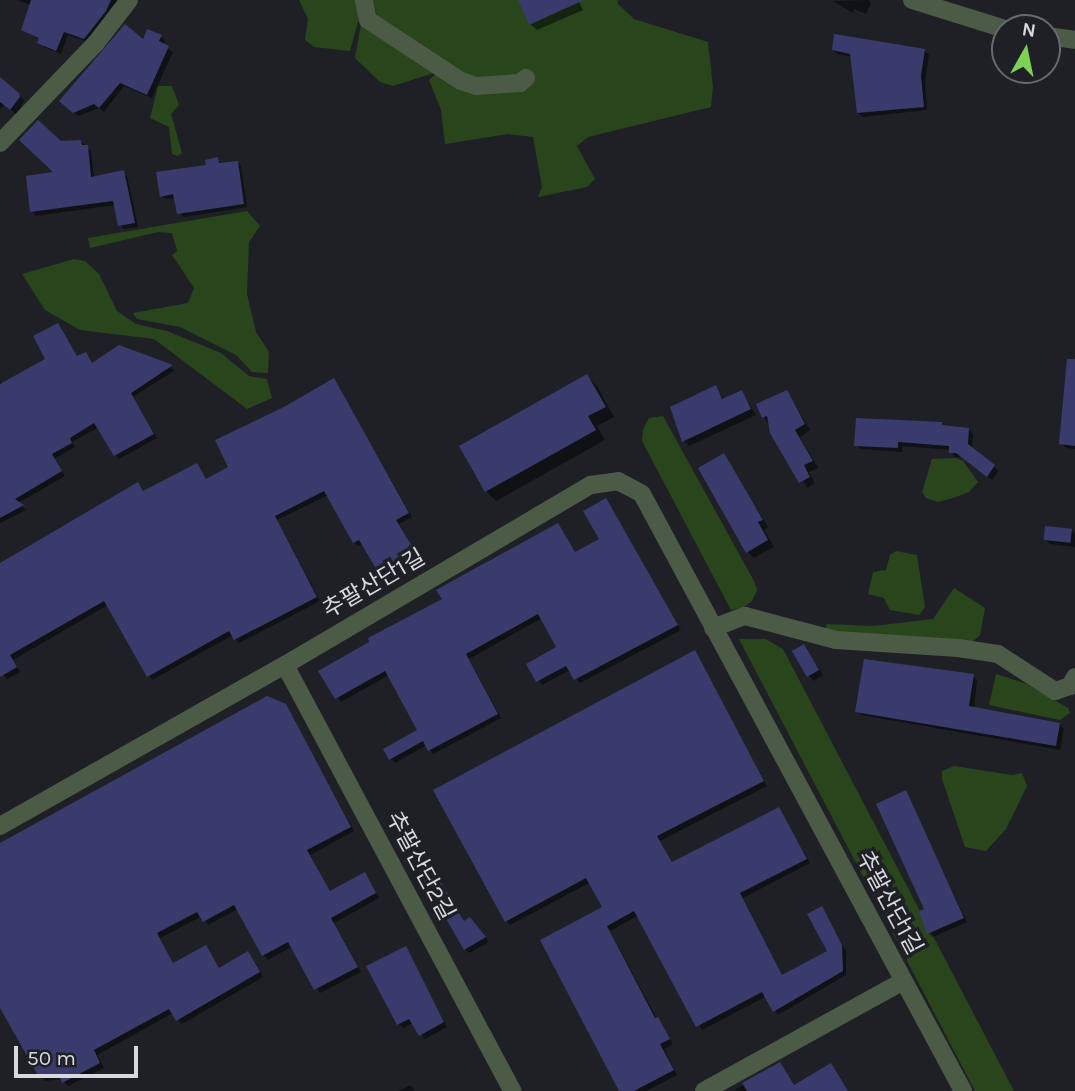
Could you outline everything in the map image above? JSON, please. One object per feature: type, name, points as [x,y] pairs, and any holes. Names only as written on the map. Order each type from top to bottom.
[{"type":"street","points":[[0,143],[96,43],[129,0]]},
{"type":"street","points":[[364,0],[368,20],[461,81],[477,86],[520,83],[526,78]]},
{"type":"street","points":[[912,0],[991,25]]},
{"type":"street","name":"추팔산단1길","points":[[0,826],[285,665],[591,485],[618,481],[642,494],[963,1091]]},
{"type":"street","points":[[713,628],[745,616],[836,640],[958,648],[998,654],[1055,691],[1070,686],[1075,677]]},
{"type":"street","name":"추팔산단2길","points":[[285,665],[512,1091]]},
{"type":"street","points":[[704,1091],[903,981]]},
{"type":"green space","points":[[299,0],[356,0],[359,18],[350,51],[314,47],[305,40],[308,19]]},
{"type":"green space","points":[[373,0],[618,0],[618,4],[634,19],[708,42],[713,87],[711,107],[588,137],[577,146],[595,179],[587,187],[538,197],[542,187],[533,137],[508,134],[445,144],[441,110],[429,80],[438,72],[377,16]]},
{"type":"green space","points":[[361,24],[434,73],[393,86],[380,82],[355,58]]},
{"type":"green space","points":[[158,86],[172,86],[179,105],[171,114],[182,153],[178,156],[172,154],[169,127],[150,118]]},
{"type":"green space","points":[[247,211],[260,226],[249,242],[247,294],[256,332],[269,352],[268,373],[252,372],[236,355],[180,327],[137,319],[133,313],[188,303],[194,288],[172,255],[177,251],[172,233],[158,232],[90,248],[88,238]]},
{"type":"green space","points":[[74,259],[85,261],[99,274],[117,311],[136,324],[167,331],[221,353],[249,376],[267,379],[272,398],[247,409],[154,339],[80,330],[45,310],[22,274]]},
{"type":"green space","points":[[663,416],[754,581],[757,590],[752,601],[743,608],[731,610],[642,441],[643,430],[649,418]]},
{"type":"green space","points":[[955,458],[963,461],[978,482],[969,492],[953,498],[938,502],[926,498],[922,492],[932,459]]},
{"type":"green space","points":[[896,551],[917,555],[925,607],[919,615],[890,610],[884,598],[868,594],[873,572],[886,570],[890,555]]},
{"type":"green space","points":[[954,588],[985,608],[980,635],[971,643],[860,636],[825,629],[827,624],[873,626],[933,619]]},
{"type":"green space","points":[[739,639],[766,639],[783,649],[1014,1091],[975,1091]]},
{"type":"green space","points":[[996,674],[1027,684],[1068,708],[1070,713],[1060,720],[989,705]]},
{"type":"green space","points":[[954,766],[1012,775],[1022,773],[1027,786],[1006,829],[986,851],[965,847],[942,779],[942,771]]},
{"type":"building","points":[[31,0],[111,0],[106,11],[84,39],[64,32],[56,51],[37,43],[39,38],[21,30]]},
{"type":"building","points":[[518,0],[584,0],[529,25]]},
{"type":"building","points":[[125,24],[143,39],[147,29],[162,35],[159,41],[169,46],[147,95],[120,83],[99,108],[94,104],[73,113],[59,101]]},
{"type":"building","points":[[834,34],[925,49],[921,76],[924,107],[857,113],[850,54],[832,50]]},
{"type":"building","points":[[0,77],[19,93],[20,97],[10,110],[0,102]]},
{"type":"building","points":[[38,120],[61,141],[81,140],[82,145],[88,145],[91,177],[124,170],[135,223],[118,226],[113,201],[30,212],[26,176],[53,172],[19,140]]},
{"type":"building","points":[[218,157],[219,163],[238,161],[244,204],[177,214],[173,194],[160,197],[156,172],[206,165],[205,160]]},
{"type":"building","points":[[58,323],[77,356],[86,352],[92,363],[119,345],[173,365],[131,393],[154,434],[114,456],[94,423],[70,438],[72,443],[52,454],[62,471],[15,499],[24,505],[0,518],[0,384],[45,359],[33,336]]},
{"type":"building","points":[[1067,359],[1075,359],[1075,446],[1059,444]]},
{"type":"building","points":[[587,374],[606,407],[588,416],[596,430],[485,492],[459,446]]},
{"type":"building","points":[[334,378],[409,513],[396,520],[414,549],[378,572],[359,540],[353,543],[324,491],[275,516],[317,597],[234,640],[229,631],[147,677],[104,601],[10,655],[17,667],[0,677],[0,563],[138,482],[143,491],[197,463],[206,479],[228,467],[215,440],[284,407]]},
{"type":"building","points":[[716,385],[722,399],[742,390],[751,409],[682,442],[670,407]]},
{"type":"building","points":[[787,390],[805,424],[795,430],[813,461],[804,465],[810,477],[799,483],[770,433],[767,416],[762,418],[756,404]]},
{"type":"building","points":[[856,418],[942,422],[942,425],[969,428],[968,444],[995,465],[987,477],[956,453],[949,453],[949,446],[898,442],[898,448],[854,446]]},
{"type":"building","points":[[724,453],[763,520],[758,522],[768,540],[746,553],[698,468]]},
{"type":"building","points":[[606,498],[678,625],[574,680],[566,666],[536,682],[526,664],[556,647],[538,614],[466,654],[498,714],[428,751],[423,741],[389,760],[383,749],[417,730],[385,671],[335,699],[318,671],[369,642],[368,638],[442,599],[436,590],[558,523],[575,552],[599,539],[583,511]]},
{"type":"building","points":[[1045,526],[1072,529],[1070,543],[1044,540]]},
{"type":"building","points":[[804,644],[819,670],[807,677],[792,651]]},
{"type":"building","points":[[695,650],[764,781],[657,836],[672,862],[779,807],[807,859],[740,893],[782,975],[827,951],[807,914],[822,906],[842,945],[843,971],[773,1012],[762,992],[696,1027],[634,911],[607,926],[655,1018],[658,1017],[670,1039],[660,1044],[674,1070],[634,1091],[619,1091],[540,940],[602,907],[586,878],[505,922],[433,790]]},
{"type":"building","points":[[864,659],[974,674],[969,706],[1060,723],[1056,746],[855,712]]},
{"type":"building","points":[[267,696],[286,704],[351,827],[307,850],[330,891],[365,872],[376,893],[331,918],[358,967],[314,990],[288,942],[262,956],[234,905],[203,922],[197,912],[157,933],[173,963],[206,945],[219,968],[248,951],[260,972],[176,1021],[169,1009],[94,1050],[100,1063],[62,1083],[59,1075],[39,1077],[0,1008],[0,843]]},
{"type":"building","points":[[906,790],[964,918],[927,934],[919,911],[924,909],[876,804]]},
{"type":"building","points":[[426,857],[464,921],[470,917],[486,937],[464,950],[414,863]]},
{"type":"building","points":[[406,946],[444,1022],[419,1036],[409,1019],[397,1025],[366,966]]},
{"type":"building","points":[[780,1062],[794,1085],[831,1063],[848,1091],[747,1091],[742,1083]]}]
